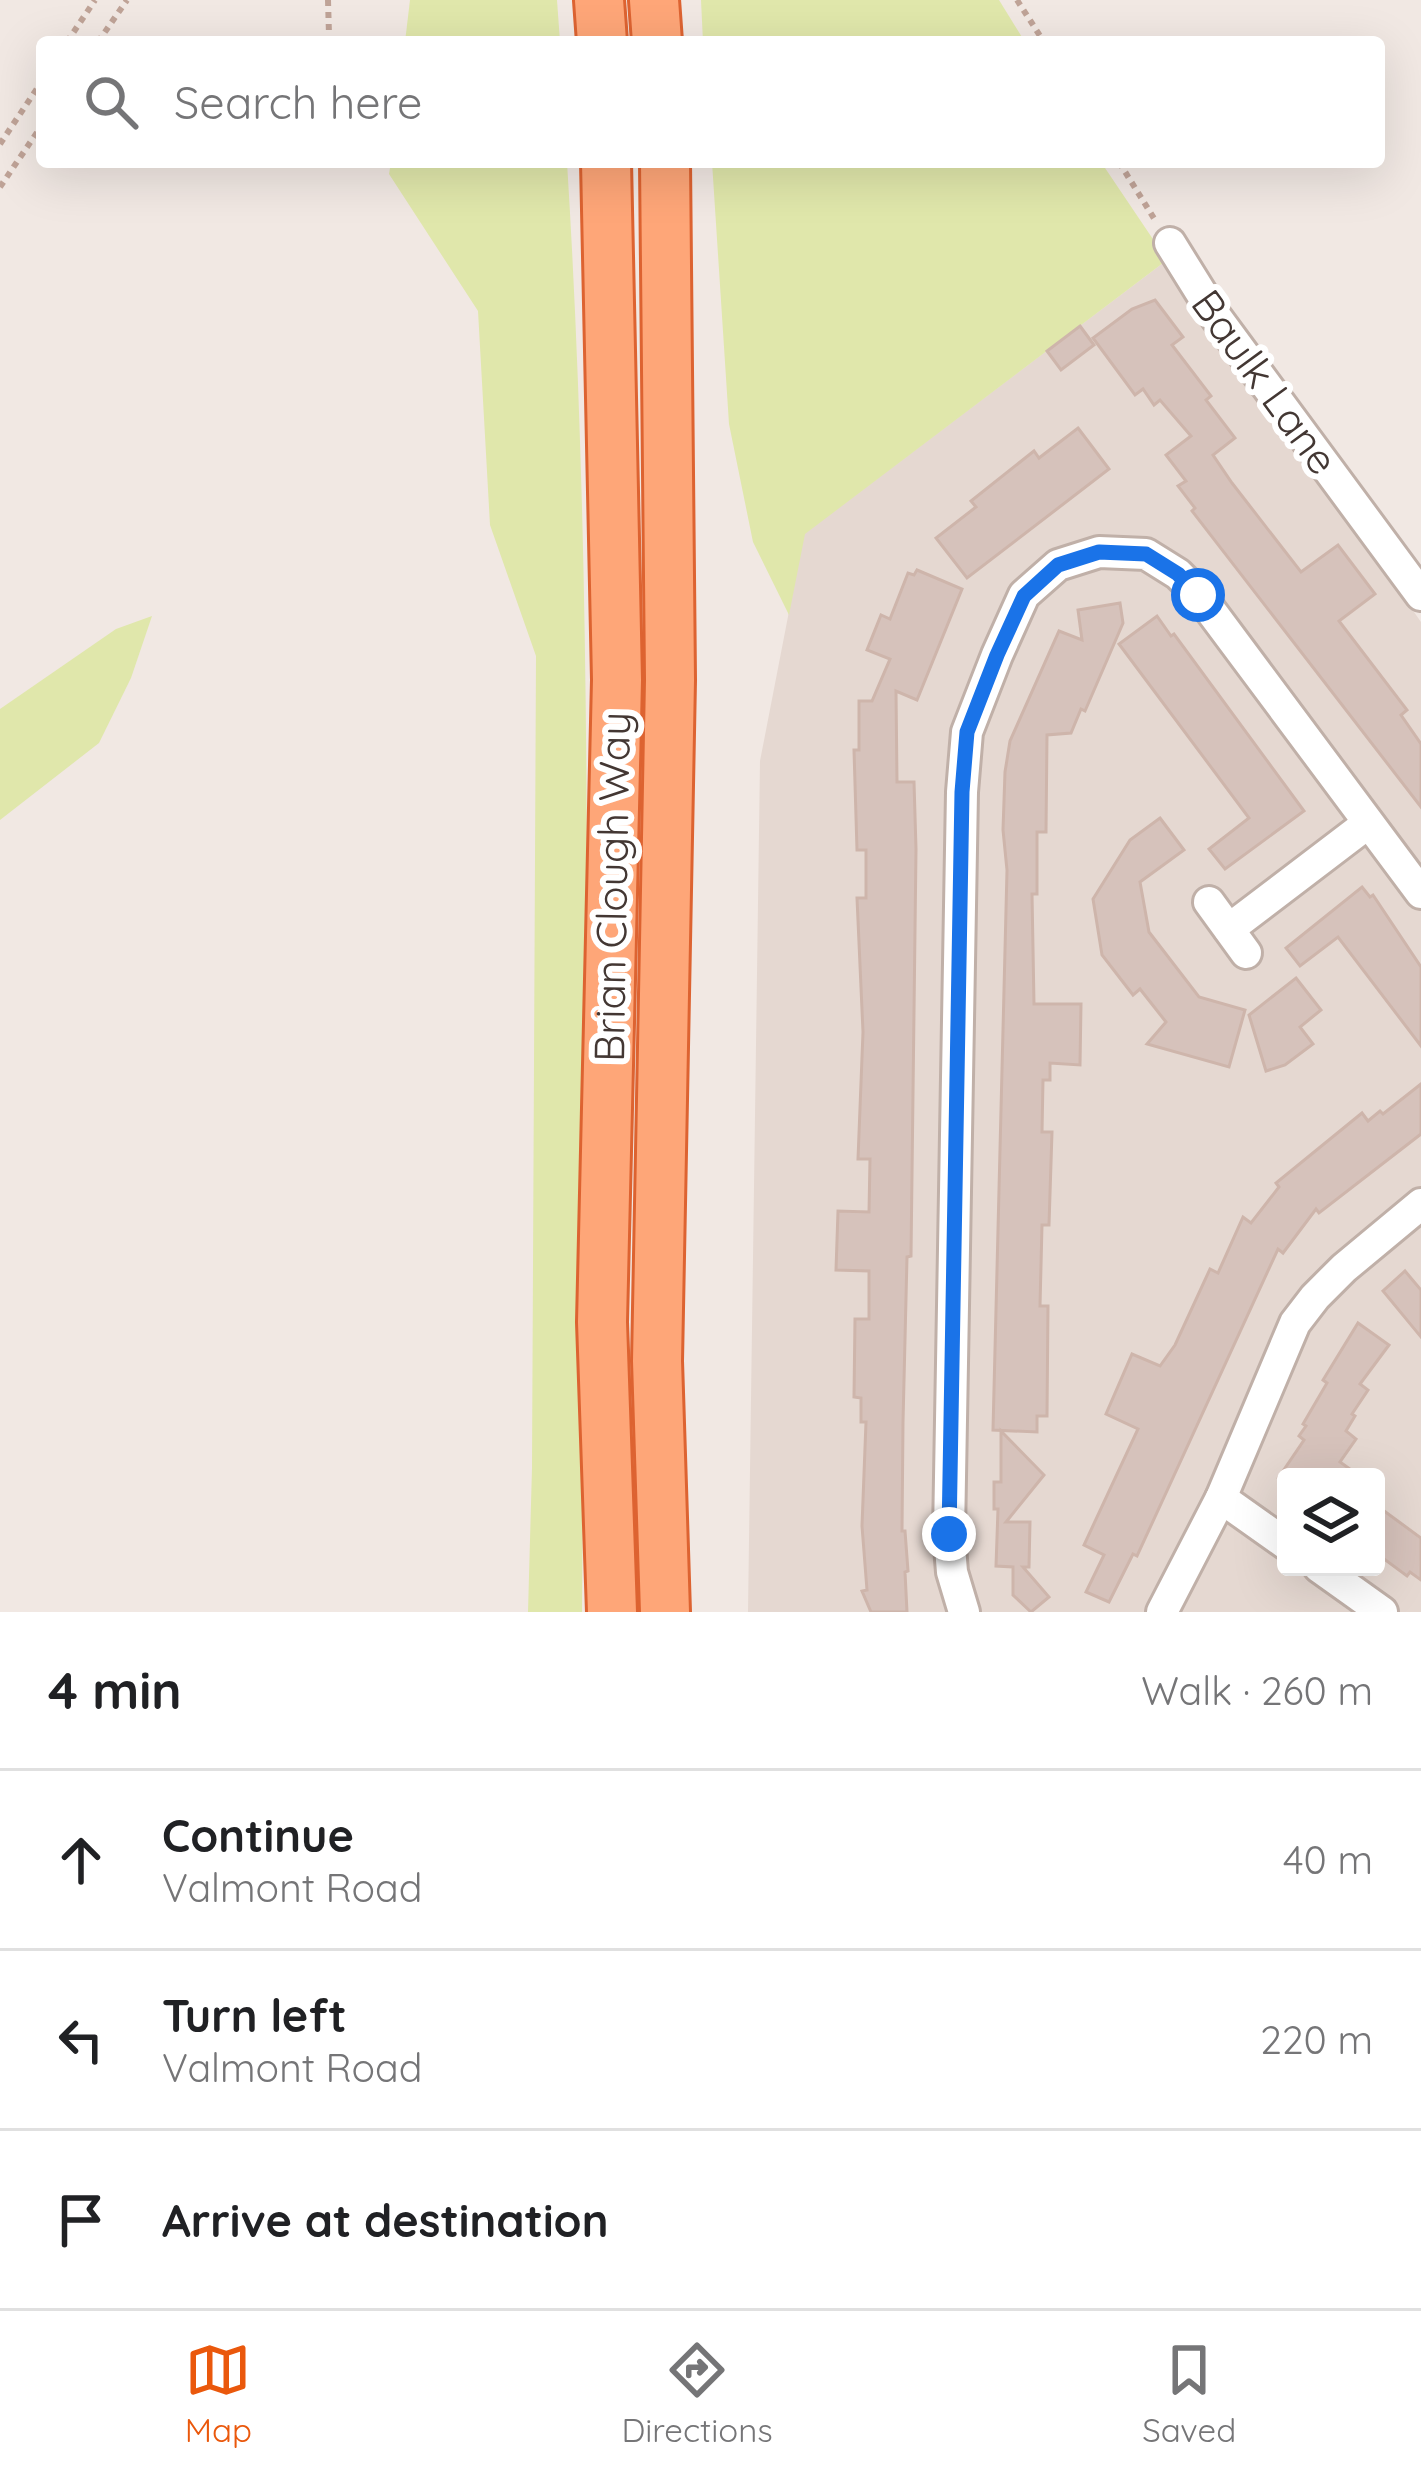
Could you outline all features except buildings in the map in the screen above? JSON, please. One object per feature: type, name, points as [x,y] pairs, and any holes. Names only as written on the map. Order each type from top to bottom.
[{"type":"highway","points":[[599,0],[602,36]]},
{"type":"highway","points":[[654,0],[657,36]]},
{"type":"highway","name":"Brian Clough Way","points":[[606,168],[616,680],[602,1322],[612,1612]]},
{"type":"highway","name":"Brian Clough Way","points":[[665,168],[670,680],[657,1360],[665,1612]]},
{"type":"street","name":"Baulk Lane","points":[[1170,243],[1216,317],[1421,596]]},
{"type":"street","points":[[964,1612],[952,1572],[949,1534],[962,792],[967,732],[1024,596],[1058,565],[1099,552],[1146,554],[1178,574],[1421,892]]},
{"type":"street","points":[[1209,902],[1238,941],[1367,824]]},
{"type":"street","points":[[1162,1612],[1221,1498],[1295,1323],[1315,1297],[1421,1204]]},
{"type":"street","points":[[1221,1498],[1277,1538]]},
{"type":"street","points":[[1331,1576],[1382,1612]]},
{"type":"path","points":[[72,36],[95,0]]},
{"type":"path","points":[[102,36],[127,0]]},
{"type":"path","points":[[328,0],[329,35]]},
{"type":"path","points":[[1017,0],[1039,36]]},
{"type":"path","points":[[0,144],[36,90]]},
{"type":"path","points":[[0,187],[36,133]]},
{"type":"path","name":"Baulk Lane","points":[[1123,168],[1170,243]]},
{"type":"shaded area","points":[[1167,260],[1421,622],[1421,1612],[748,1612],[760,761],[804,534]]},
{"type":"green space","points":[[410,0],[557,0],[560,36],[406,36]]},
{"type":"green space","points":[[701,0],[999,0],[1021,36],[703,36]]},
{"type":"green space","points":[[390,168],[567,168],[586,705],[582,1612],[528,1612],[536,656],[490,525],[478,311],[389,174]]},
{"type":"green space","points":[[712,168],[1105,168],[1167,260],[805,534],[789,615],[753,542],[729,424]]},
{"type":"green space","points":[[152,616],[131,678],[99,743],[0,820],[0,709],[116,629]]},
{"type":"route","points":[[949,1534],[962,792],[967,732],[1024,596],[1058,565],[1099,552],[1146,554],[1178,574],[1198,595]]}]
